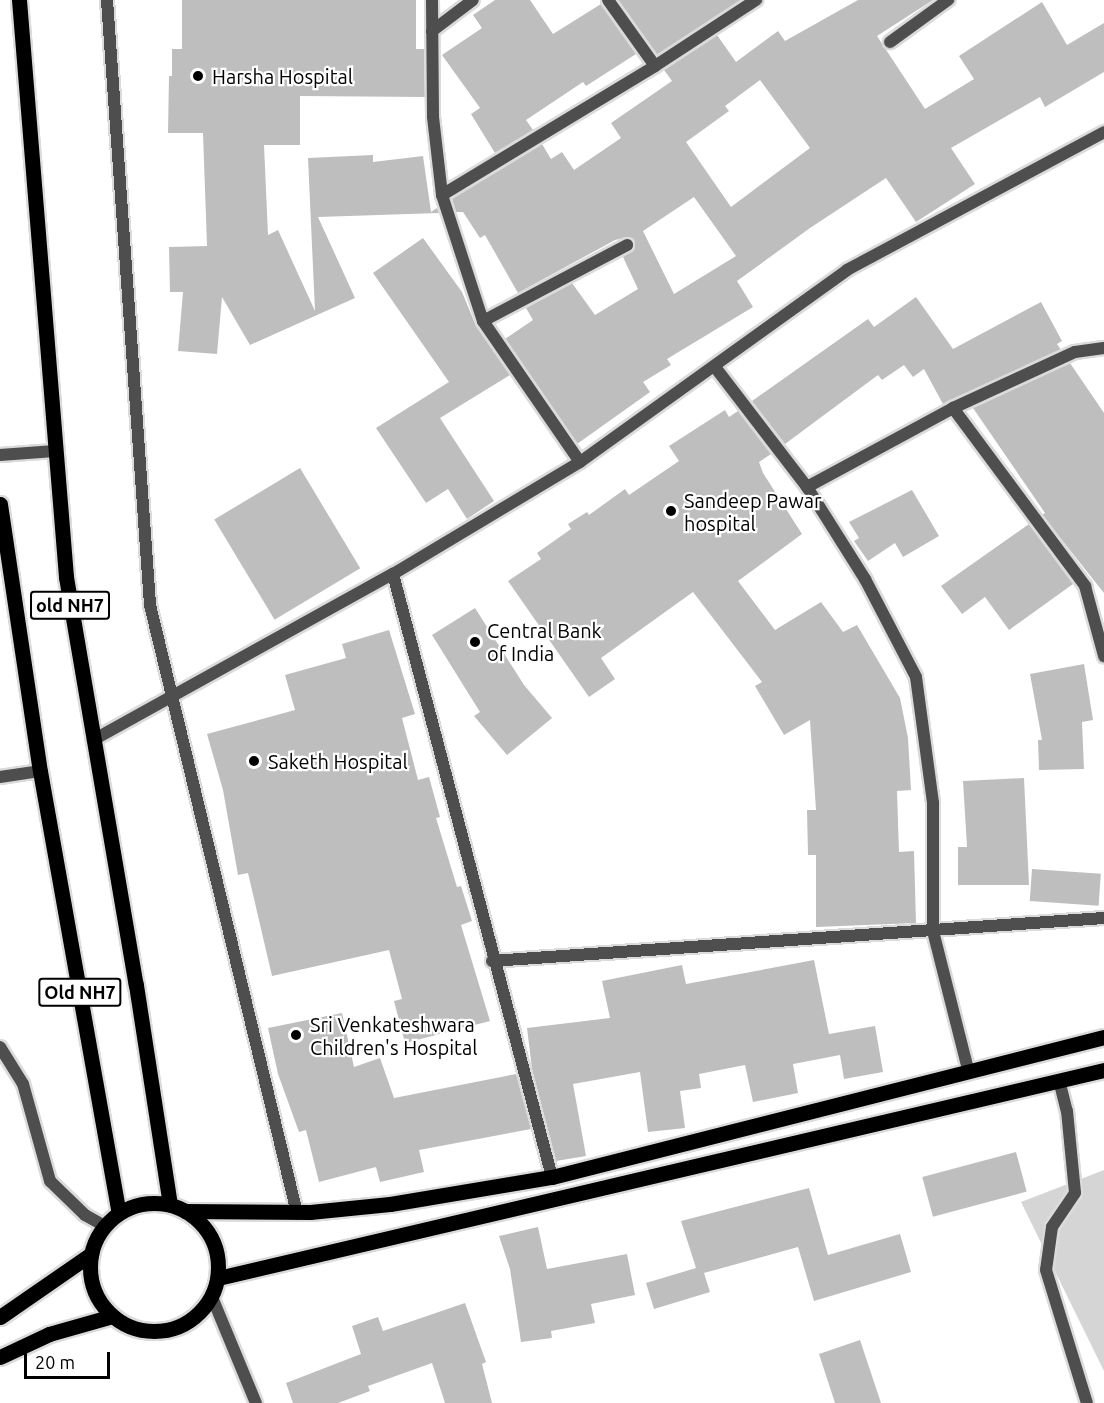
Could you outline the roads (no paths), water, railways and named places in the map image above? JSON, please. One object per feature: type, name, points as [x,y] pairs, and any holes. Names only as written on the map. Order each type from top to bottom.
[{"type":"main road","name":"old NH7","points":[[19,0],[66,577],[136,985],[170,1204]]},
{"type":"main road","name":"Old NH7","points":[[0,504],[40,771],[119,1213]]},
{"type":"main road","points":[[185,1211],[297,1213],[390,1204],[552,1177],[969,1073],[1104,1036]]},
{"type":"main road","points":[[218,1278],[1104,1070]]},
{"type":"main road","points":[[0,1317],[91,1254],[105,1226],[119,1213],[146,1204],[170,1204],[185,1211],[201,1223],[212,1240],[218,1259],[218,1278],[212,1297],[193,1319],[166,1330],[138,1329],[112,1316],[93,1288],[91,1254]]},
{"type":"main road","points":[[0,1357],[49,1334],[112,1316]]},
{"type":"street","points":[[108,0],[150,605],[174,693],[297,1213]]},
{"type":"street","points":[[432,0],[433,117],[442,195],[483,321],[580,462]]},
{"type":"street","points":[[432,31],[473,0]]},
{"type":"street","points":[[608,0],[655,66]]},
{"type":"street","points":[[442,195],[655,66],[756,0]]},
{"type":"street","points":[[890,42],[934,4],[948,0]]},
{"type":"street","points":[[93,740],[174,693],[393,574],[580,462],[847,270],[1104,132]]},
{"type":"street","points":[[483,321],[627,245]]},
{"type":"street","points":[[807,487],[953,408],[1075,352],[1104,348]]},
{"type":"street","points":[[715,367],[807,487],[866,579],[916,676],[933,803],[933,931],[969,1073]]},
{"type":"street","points":[[953,408],[1085,586],[1104,656]]},
{"type":"street","points":[[0,456],[55,451]]},
{"type":"street","points":[[393,574],[492,961],[552,1177]]},
{"type":"street","points":[[0,777],[40,771]]},
{"type":"street","points":[[492,961],[1104,918]]},
{"type":"street","points":[[0,1047],[23,1084],[50,1181],[85,1215],[105,1226]]},
{"type":"street","points":[[1059,1080],[1067,1111],[1075,1192],[1052,1227],[1047,1270],[1087,1403]]},
{"type":"street","points":[[212,1297],[256,1403]]},
{"type":"place","name":"Harsha Hospital","points":[[198,76]]},
{"type":"place","name":"Sandeep Pawar hospital","points":[[671,511]]},
{"type":"place","name":"Central Bank of India","points":[[475,642]]},
{"type":"place","name":"Saketh Hospital","points":[[254,761]]},
{"type":"place","name":"Sri Venkateshwara Children's Hospital","points":[[296,1035]]}]
